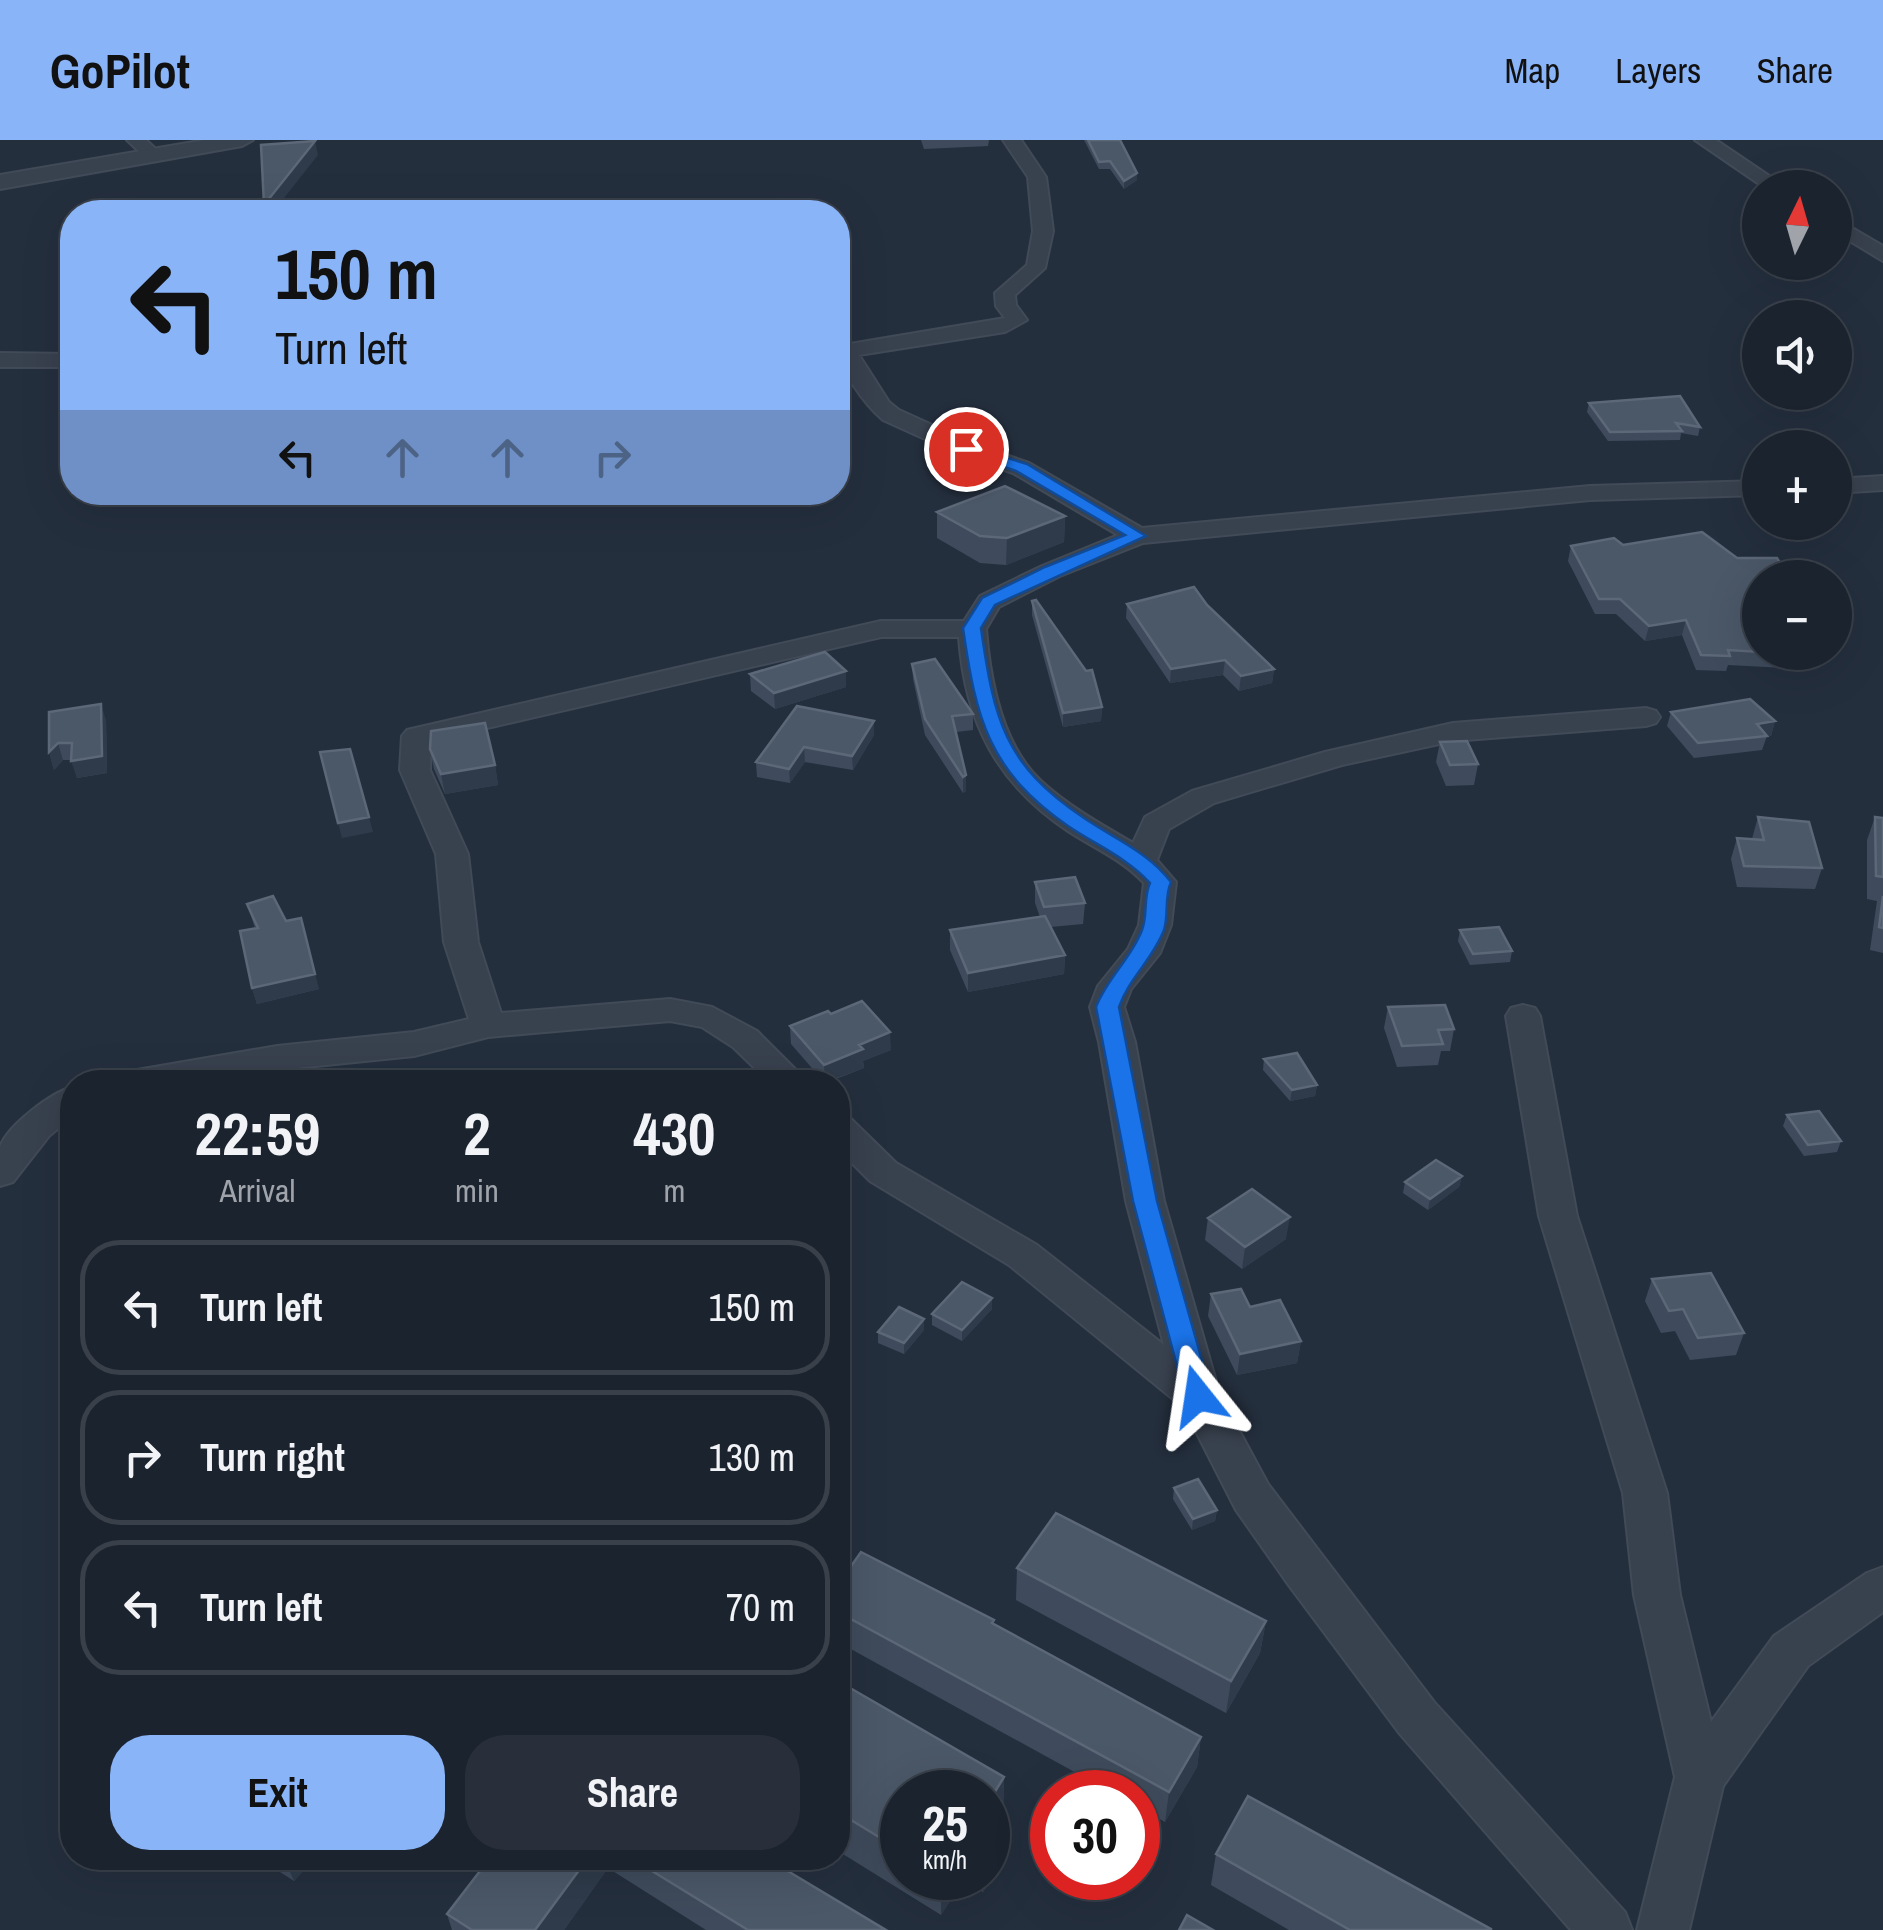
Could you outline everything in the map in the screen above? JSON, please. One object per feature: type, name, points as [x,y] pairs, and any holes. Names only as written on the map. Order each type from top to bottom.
[{"type":"street","points":[[0,182],[144,148],[242,140]]},
{"type":"street","points":[[850,350],[1005,326],[1017,320],[1006,306],[1005,293],[1035,268],[1043,231],[1037,177],[1012,140]]},
{"type":"street","points":[[1704,140],[1750,170]]},
{"type":"street","points":[[1852,235],[1883,254]]},
{"type":"street","points":[[850,359],[881,407],[891,415],[966,449],[1022,468],[1138,536]]},
{"type":"street","points":[[0,360],[60,361]]},
{"type":"street","points":[[1852,485],[1883,483]]},
{"type":"street","points":[[1606,1930],[1417,1718],[1252,1497],[1198,1396],[1145,1201],[1108,1007],[1115,986],[1143,953],[1155,925],[1160,882],[1141,861],[1077,823],[1028,786],[1002,748],[982,698],[972,628],[988,602],[1051,571],[1138,536],[1590,494],[1742,489]]},
{"type":"street","points":[[488,1026],[461,942],[452,854],[415,770],[416,736],[881,629],[972,628]]},
{"type":"street","points":[[1141,861],[1156,824],[1203,798],[1335,758],[1454,732],[1646,717]]},
{"type":"street","points":[[207,1070],[278,1058],[414,1044],[488,1026],[670,1010],[712,1018],[745,1039],[777,1070]]},
{"type":"street","points":[[1523,1016],[1558,1216],[1645,1493],[1657,1595],[1700,1778]]},
{"type":"street","points":[[0,1173],[36,1127],[60,1108]]},
{"type":"street","points":[[850,1140],[883,1172],[1023,1256],[1198,1396]]},
{"type":"street","points":[[1664,1930],[1700,1778],[1791,1651],[1883,1586]]},
{"type":"building","points":[[1088,140],[1120,140],[1137,173],[1124,181],[1110,161],[1099,162]]},
{"type":"building","points":[[315,141],[268,200],[264,200],[261,145]]},
{"type":"building","points":[[1680,396],[1700,427],[1676,423],[1682,431],[1610,432],[1589,403]]},
{"type":"building","points":[[1005,486],[1065,516],[1007,538],[980,536],[937,512]]},
{"type":"building","points":[[1702,532],[1737,558],[1777,558],[1742,560],[1742,651],[1728,650],[1730,656],[1701,655],[1686,620],[1649,626],[1620,599],[1599,599],[1571,546],[1614,538],[1623,545]]},
{"type":"building","points":[[1194,587],[1207,605],[1274,669],[1241,676],[1225,660],[1171,669],[1127,604]]},
{"type":"building","points":[[1036,600],[1086,671],[1092,670],[1102,707],[1063,713],[1032,601]]},
{"type":"building","points":[[825,652],[846,671],[774,693],[750,674]]},
{"type":"building","points":[[935,659],[973,714],[952,716],[966,775],[963,777],[925,719],[912,664]]},
{"type":"building","points":[[1750,699],[1775,721],[1757,724],[1767,736],[1698,743],[1671,712]]},
{"type":"building","points":[[101,704],[102,756],[71,761],[72,743],[58,743],[49,752],[49,712]]},
{"type":"building","points":[[797,706],[874,721],[852,756],[804,747],[789,769],[756,762]]},
{"type":"building","points":[[485,723],[495,765],[441,774],[430,749],[431,731]]},
{"type":"building","points":[[1467,741],[1478,764],[1450,765],[1440,742]]},
{"type":"building","points":[[350,749],[369,817],[338,823],[320,752]]},
{"type":"building","points":[[1758,817],[1809,822],[1822,868],[1744,866],[1737,838],[1764,840]]},
{"type":"building","points":[[1875,817],[1883,818],[1883,877],[1876,876]]},
{"type":"building","points":[[1075,877],[1085,903],[1044,907],[1035,882]]},
{"type":"building","points":[[273,896],[286,921],[301,918],[315,974],[252,988],[240,931],[258,928],[247,904]]},
{"type":"building","points":[[1883,896],[1883,928],[1879,927]]},
{"type":"building","points":[[1045,916],[1065,955],[968,973],[950,930]]},
{"type":"building","points":[[1499,927],[1512,951],[1473,954],[1460,930]]},
{"type":"building","points":[[862,1001],[890,1032],[859,1045],[863,1049],[824,1065],[790,1026],[828,1011],[831,1014]]},
{"type":"building","points":[[1445,1005],[1454,1029],[1438,1030],[1443,1044],[1402,1046],[1388,1007]]},
{"type":"building","points":[[1297,1053],[1317,1085],[1292,1090],[1264,1059]]},
{"type":"building","points":[[1819,1111],[1841,1141],[1808,1145],[1787,1115]]},
{"type":"building","points":[[1436,1160],[1462,1176],[1430,1199],[1405,1182]]},
{"type":"building","points":[[1252,1189],[1290,1217],[1245,1247],[1208,1218]]},
{"type":"building","points":[[1711,1273],[1744,1333],[1698,1338],[1683,1309],[1669,1311],[1652,1279]]},
{"type":"building","points":[[962,1282],[992,1298],[962,1330],[932,1314]]},
{"type":"building","points":[[1241,1289],[1250,1307],[1280,1300],[1301,1341],[1240,1354],[1211,1294]]},
{"type":"building","points":[[899,1307],[924,1319],[904,1343],[878,1332]]},
{"type":"building","points":[[1198,1479],[1217,1510],[1193,1519],[1174,1488]]},
{"type":"building","points":[[1056,1513],[1266,1621],[1231,1681],[1017,1568]]},
{"type":"building","points":[[861,1552],[994,1620],[992,1623],[1201,1737],[1169,1792],[1160,1787],[1160,1770],[1129,1770],[850,1619],[850,1568]]},
{"type":"building","points":[[850,1688],[992,1770],[880,1770],[880,1838],[850,1819]]},
{"type":"building","points":[[1248,1796],[1491,1930],[1350,1930],[1216,1854]]},
{"type":"building","points":[[481,1870],[579,1870],[535,1930],[472,1930],[447,1914]]},
{"type":"building","points":[[650,1870],[786,1870],[886,1930],[748,1930]]},
{"type":"building","points":[[1187,1915],[1213,1930],[1179,1930]]},
{"type":"route","points":[[966,449],[1022,468],[1138,536],[1051,571],[988,602],[972,628],[982,698],[1002,748],[1028,786],[1077,823],[1141,861],[1160,882],[1155,925],[1143,953],[1115,986],[1108,1007],[1145,1201],[1198,1396]]}]
